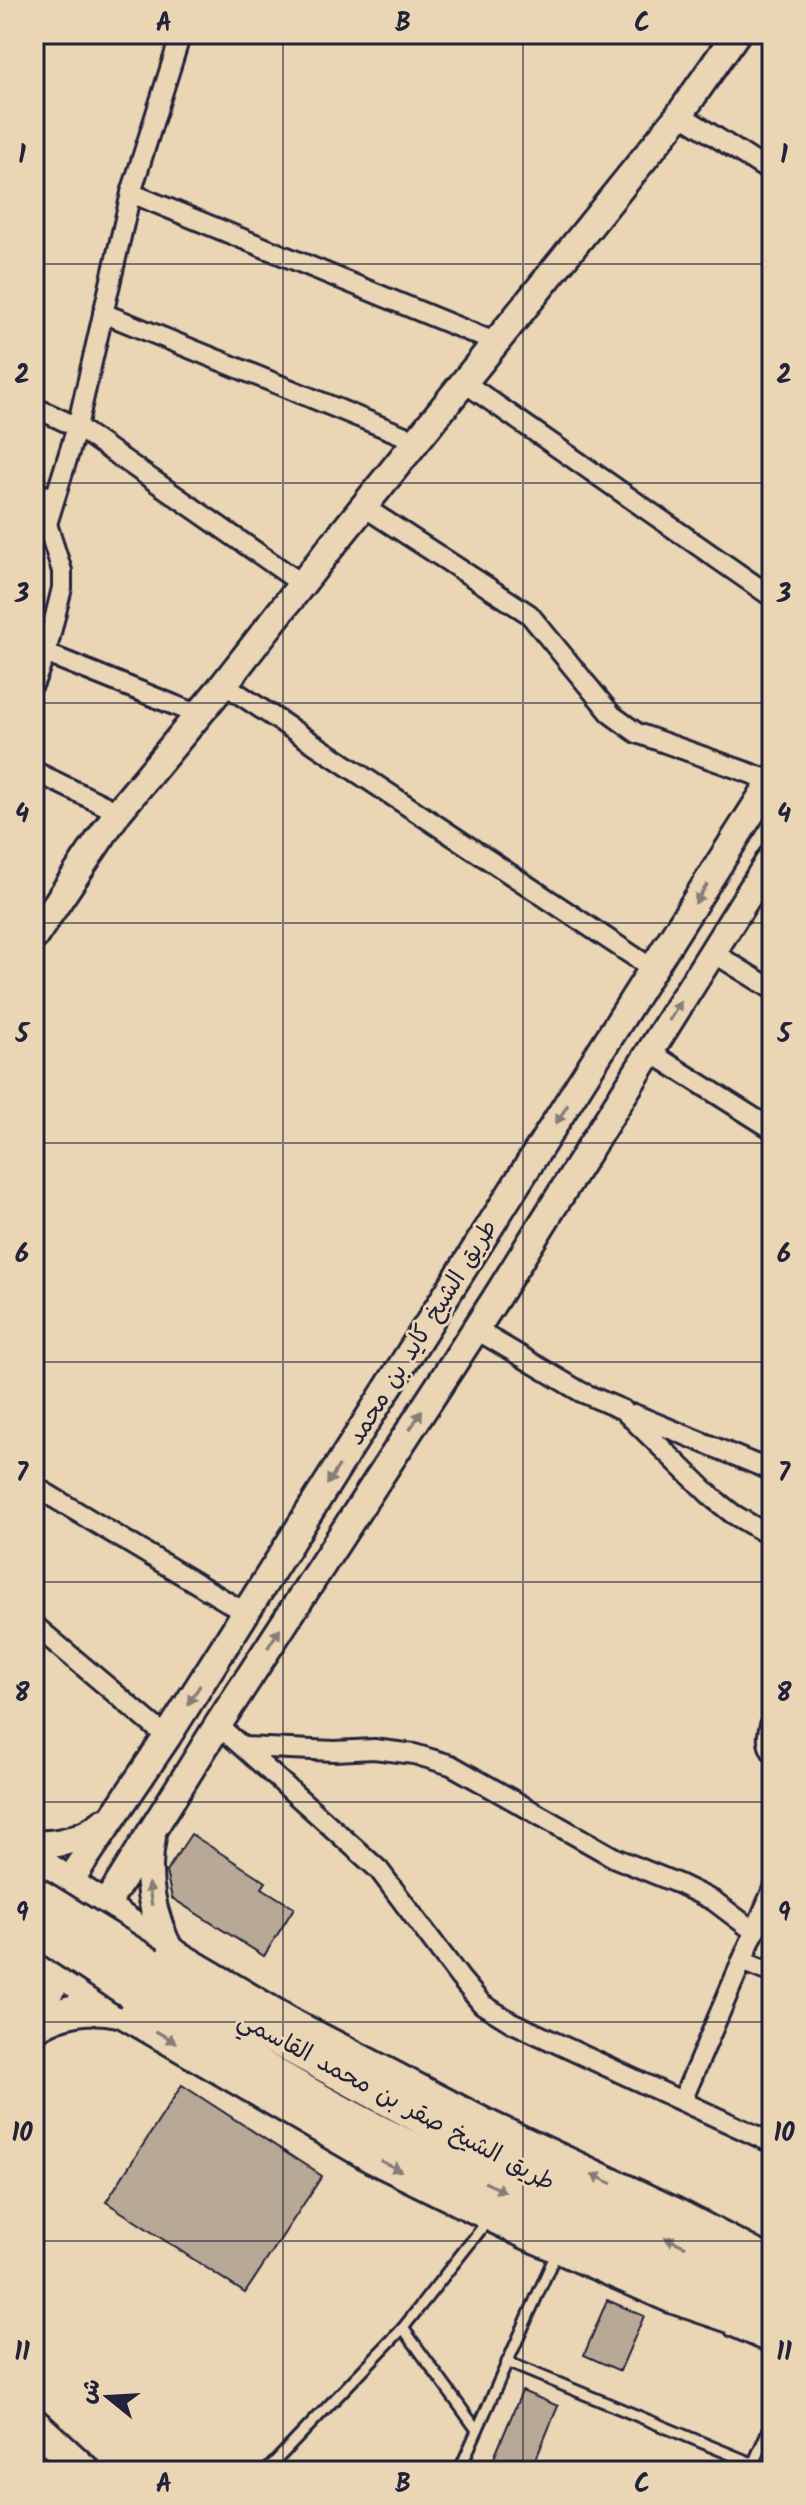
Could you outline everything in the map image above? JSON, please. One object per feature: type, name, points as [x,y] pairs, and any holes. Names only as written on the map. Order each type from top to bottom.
[{"type":"highway","name":"طريق الشيخ صقر بن محمد القاسمي","points":[[34,1894],[261,2068],[378,2133],[567,2223],[772,2310]]},
{"type":"highway","name":"طريق الشيخ صقر بن محمد القاسمي","points":[[34,1927],[143,1980],[266,2033],[547,2184],[772,2267]]},
{"type":"main road","points":[[34,937],[118,812],[680,114],[736,34]]},
{"type":"main road","name":"طريق الشيخ كايد بن محمد","points":[[69,1882],[167,1737],[772,780]]},
{"type":"main road","points":[[729,849],[768,863]]},
{"type":"main road","name":"طريق الشيخ كايد بن محمد","points":[[105,1906],[218,1725],[475,1329],[768,863]]},
{"type":"main road","points":[[34,1844],[63,1842],[81,1836],[113,1815]]},
{"type":"main road","points":[[34,2027],[51,2016],[99,2007],[143,1980],[160,1930],[150,1894],[148,1856],[153,1831]]},
{"type":"main road","points":[[34,1859],[105,1906],[143,1980],[372,2157],[492,2216],[557,2253],[671,2297],[739,2320],[772,2326]]},
{"type":"main road","points":[[34,1934],[69,1882]]},
{"type":"main road","points":[[34,2011],[105,1906]]},
{"type":"main road","points":[[34,1955],[61,1972],[143,1980]]},
{"type":"main road","points":[[34,2424],[85,2471]]},
{"type":"street","points":[[34,683],[40,651],[62,588],[62,571],[47,524],[77,427],[131,193],[181,34]]},
{"type":"street","points":[[680,114],[772,173]]},
{"type":"street","points":[[131,193],[497,343]]},
{"type":"street","points":[[103,313],[417,441]]},
{"type":"street","points":[[465,383],[772,597]]},
{"type":"street","points":[[34,407],[77,427],[302,584]]},
{"type":"street","points":[[34,493],[54,497]]},
{"type":"street","points":[[364,507],[529,614],[612,715],[637,733],[772,780]]},
{"type":"street","points":[[40,651],[199,715]]},
{"type":"street","points":[[224,684],[653,969]]},
{"type":"street","points":[[34,771],[118,812]]},
{"type":"street","points":[[712,952],[772,989]]},
{"type":"street","points":[[650,1052],[772,1129]]},
{"type":"street","points":[[475,1329],[581,1392],[772,1471]]},
{"type":"street","points":[[623,1410],[714,1499],[772,1537]]},
{"type":"street","points":[[34,1486],[246,1613]]},
{"type":"street","points":[[34,1625],[167,1737]]},
{"type":"street","points":[[772,1719],[768,1739],[772,1752]]},
{"type":"street","points":[[218,1725],[379,1870],[482,2004],[511,2022],[772,2143]]},
{"type":"street","points":[[243,1747],[335,1751],[374,1749],[414,1754],[451,1765],[615,1858],[714,1901],[755,1932]]},
{"type":"street","points":[[682,2101],[772,1891]]},
{"type":"street","points":[[742,1961],[772,1973]]},
{"type":"lane","points":[[266,2471],[403,2328],[473,2236],[492,2216]]},
{"type":"lane","points":[[459,2471],[557,2253],[699,2318]]},
{"type":"lane","points":[[714,2324],[772,2349]]},
{"type":"lane","points":[[403,2328],[477,2430]]},
{"type":"lane","points":[[507,2362],[771,2471]]},
{"type":"lane","points":[[753,2464],[772,2421]]},
{"type":"building","points":[[191,1834],[266,1882],[262,1888],[294,1908],[264,1956],[172,1898],[166,1872]]},
{"type":"building","points":[[182,2085],[322,2176],[245,2293],[106,2202]]},
{"type":"building","points":[[607,2300],[644,2316],[620,2371],[584,2355]]},
{"type":"building","points":[[522,2391],[558,2406],[531,2471],[506,2471],[491,2465]]}]
